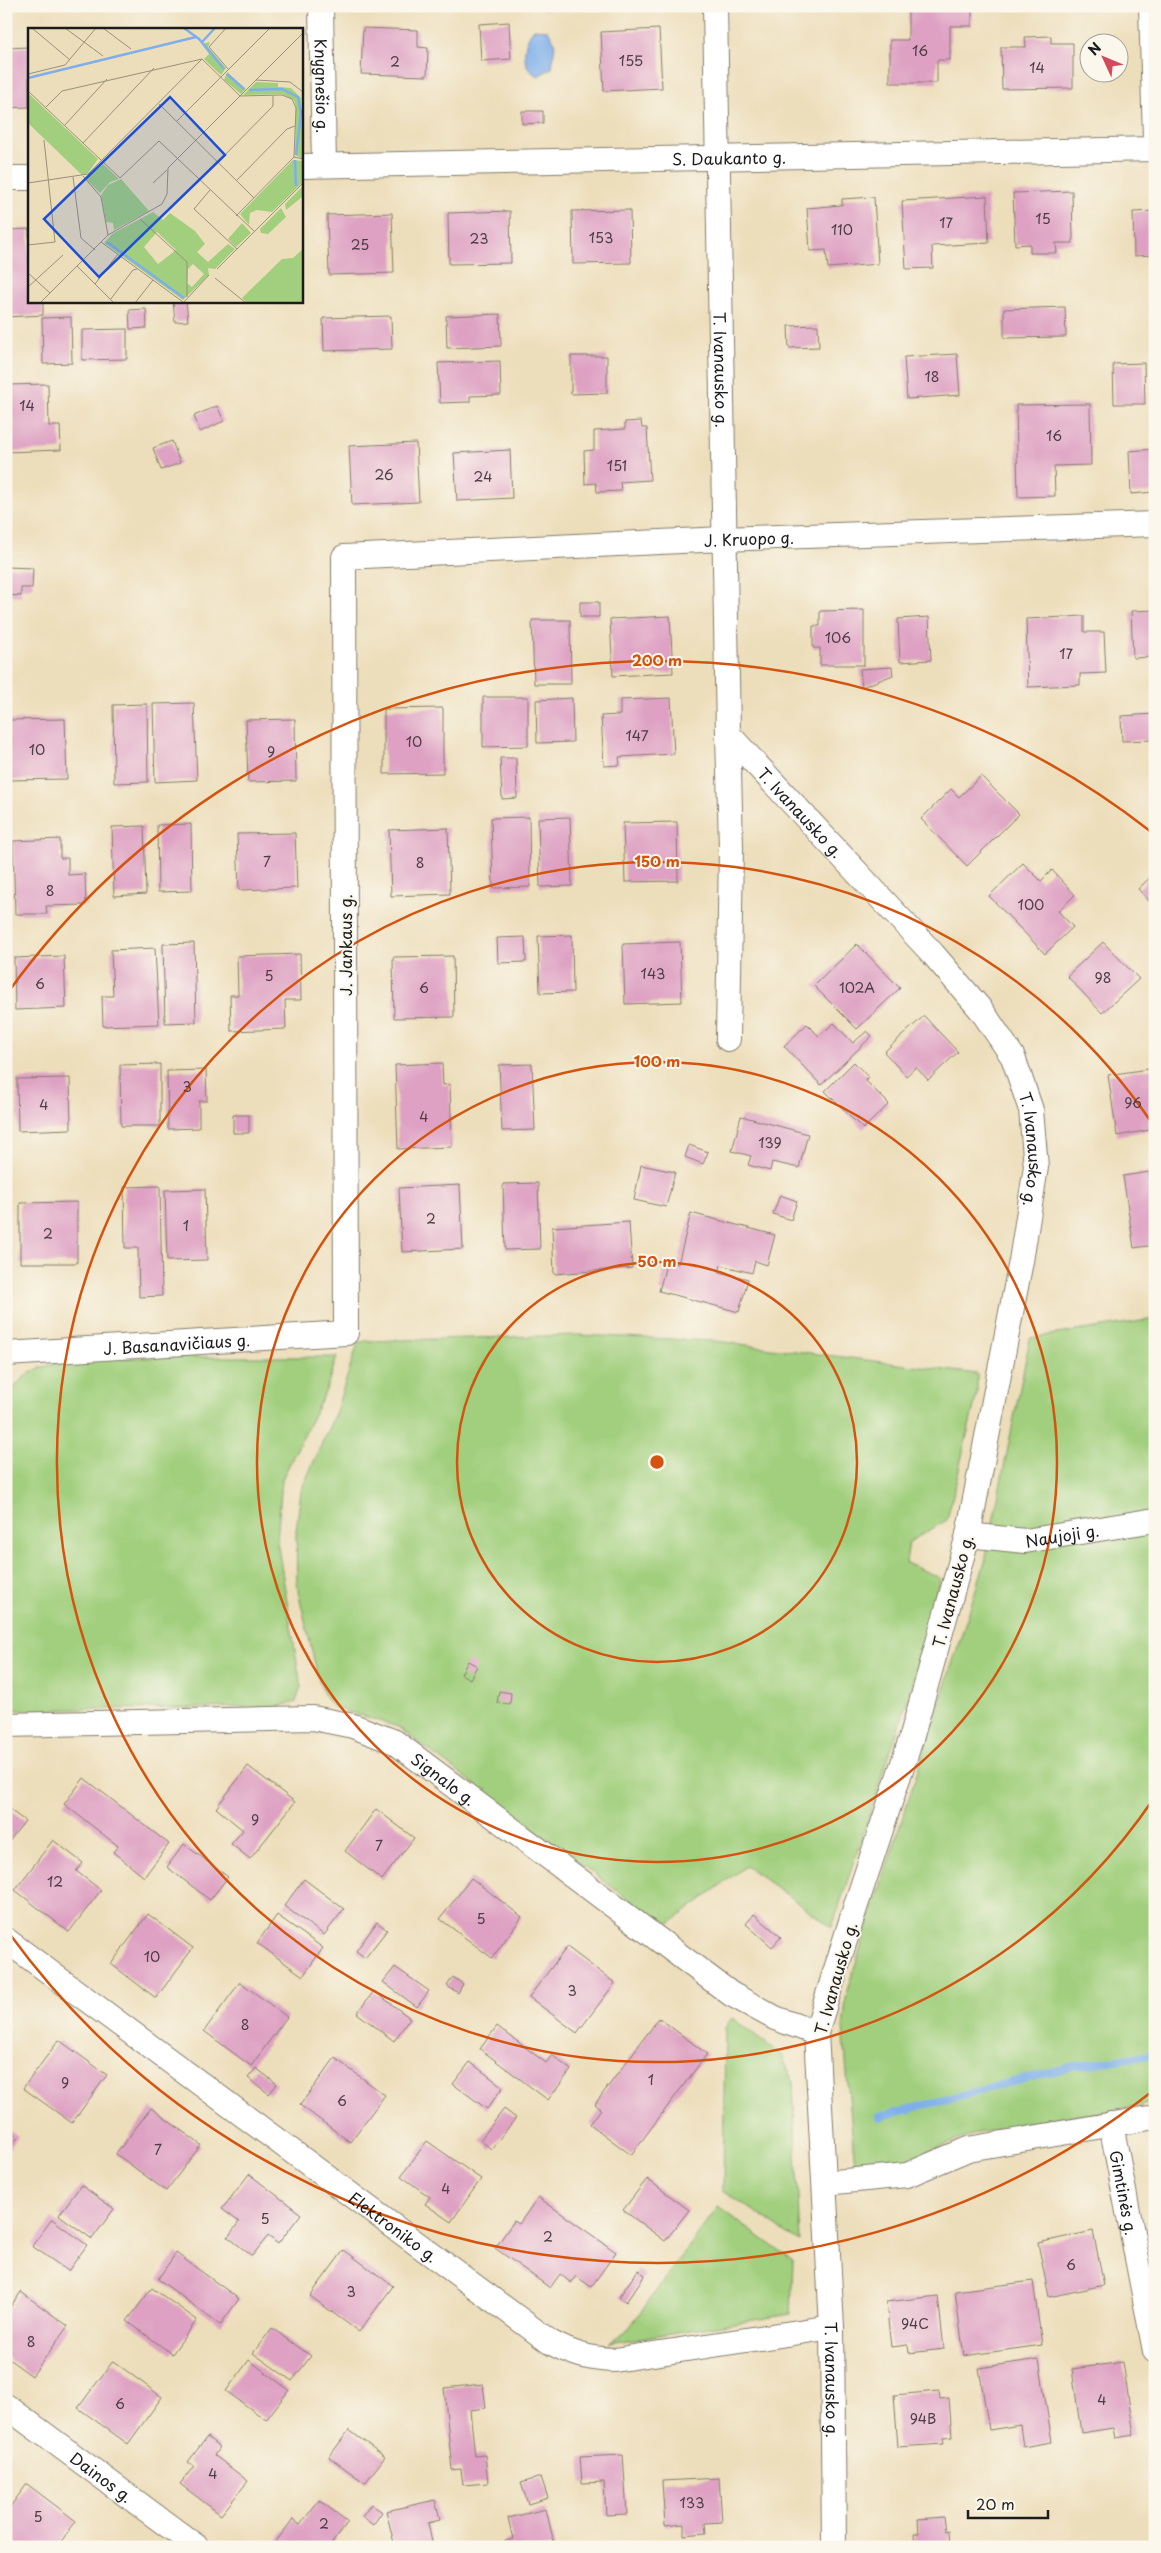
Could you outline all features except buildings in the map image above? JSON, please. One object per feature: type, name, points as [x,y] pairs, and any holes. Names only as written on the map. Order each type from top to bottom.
[{"type":"street","name":"Knygnešio g.","points":[[312,166],[321,6]]},
{"type":"street","name":"T. Ivanausko g.","points":[[715,6],[723,539],[731,847],[728,1039]]},
{"type":"street","points":[[1151,6],[1155,138]]},
{"type":"street","name":"S. Daukanto g.","points":[[312,166],[718,156],[1155,150]]},
{"type":"street","points":[[6,178],[28,178]]},
{"type":"street","name":"J. Kruopo g.","points":[[344,557],[723,539],[1155,524]]},
{"type":"street","name":"J. Jankaus g.","points":[[344,557],[346,1333]]},
{"type":"street","name":"T. Ivanausko g.","points":[[728,734],[933,954],[982,1011],[1013,1057],[1031,1110],[1036,1167],[1021,1261],[968,1535],[911,1739],[816,2033],[832,2327],[834,2547]]},
{"type":"street","name":"J. Basanavičiaus g.","points":[[6,1354],[346,1333]]},
{"type":"street","name":"Naujoji g.","points":[[968,1535],[1025,1541],[1155,1520]]},
{"type":"street","name":"Signalo g.","points":[[6,1725],[313,1718],[353,1726],[395,1742],[731,1994],[775,2018],[816,2033]]},
{"type":"street","name":"Elektroniko g.","points":[[6,1940],[550,2342],[571,2354],[592,2359],[614,2360],[832,2327]]},
{"type":"street","points":[[825,2183],[907,2175],[968,2149],[1155,2117]]},
{"type":"street","name":"Gimtinės g.","points":[[1111,2124],[1155,2351]]},
{"type":"street","name":"Dainos g.","points":[[6,2406],[198,2547]]},
{"type":"green space","points":[[1155,1319],[1155,2103],[977,2133],[900,2163],[855,2166],[843,2027],[847,1990],[985,1562],[1030,1338]]},
{"type":"green space","points":[[578,1335],[715,1341],[977,1374],[977,1393],[947,1520],[909,1542],[906,1563],[940,1578],[913,1684],[832,1927],[746,1866],[665,1927],[398,1727],[333,1707],[325,1697],[317,1673],[297,1586],[296,1531],[301,1491],[336,1411],[358,1343],[366,1341]]},
{"type":"green space","points":[[166,1357],[337,1357],[326,1390],[282,1479],[277,1541],[301,1687],[296,1702],[276,1707],[18,1710],[6,1704],[6,1404],[8,1398],[15,1386],[30,1373],[58,1363]]},
{"type":"green space","points":[[732,2018],[782,2055],[793,2082],[800,2242],[723,2190],[725,2027]]},
{"type":"green space","points":[[718,2207],[793,2261],[791,2314],[609,2343],[626,2332]]},
{"type":"water","points":[[534,29],[548,30],[555,43],[552,68],[538,76],[528,67],[525,54],[527,41]]},
{"type":"waterway","points":[[879,2117],[1070,2067],[1155,2054]]}]
